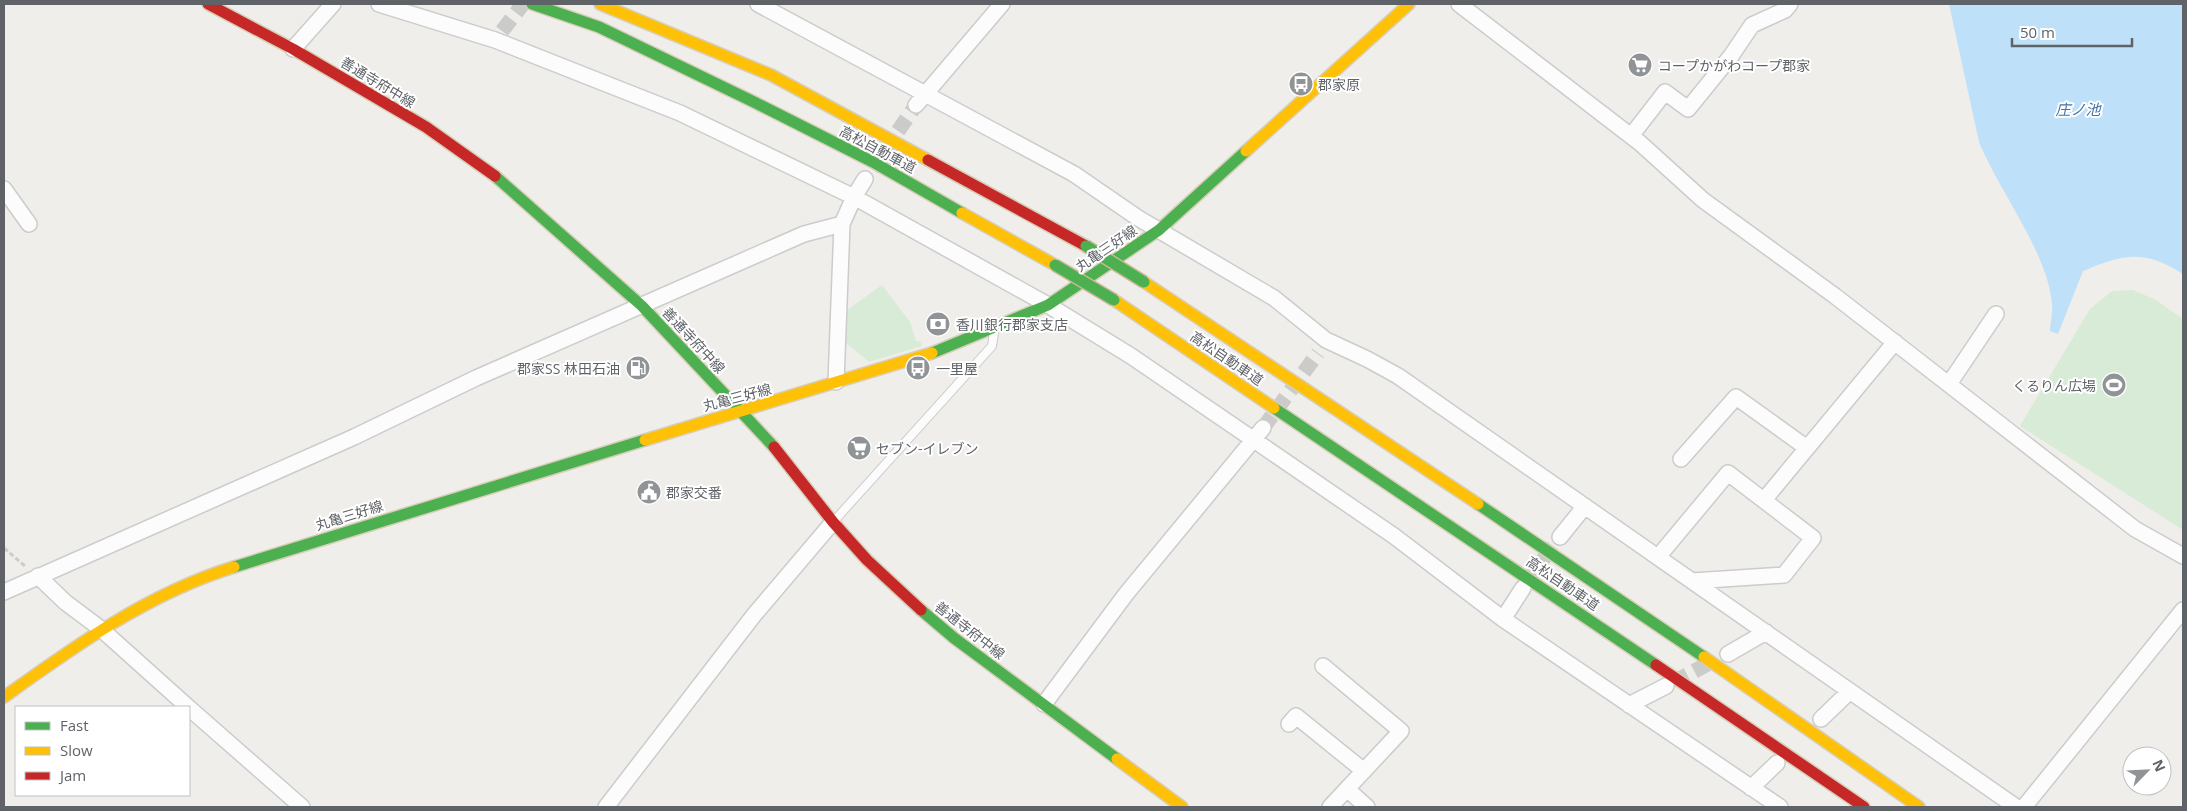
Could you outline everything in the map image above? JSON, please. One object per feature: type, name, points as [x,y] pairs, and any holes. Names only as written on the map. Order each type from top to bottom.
[{"type":"main road","name":"善通寺府中線","points":[[208,4],[293,50],[426,128],[505,183],[615,284],[642,306],[784,458],[833,522],[867,560],[925,614],[954,638],[1182,807]]},
{"type":"main road","name":"高松自動車道","points":[[532,4],[599,27],[873,162],[1114,300],[1556,596],[1864,807]]},
{"type":"main road","name":"高松自動車道","points":[[600,4],[771,75],[1086,246],[1144,282],[1591,579],[1919,807]]},
{"type":"main road","name":"丸亀三好線","points":[[4,697],[101,629],[181,586],[217,572],[836,382],[915,360],[994,329],[1048,304],[1159,230],[1409,4]]},
{"type":"street","points":[[293,50],[333,4]]},
{"type":"street","points":[[379,4],[498,35],[680,113],[854,197],[1048,304],[1258,434],[1503,619],[1780,807]]},
{"type":"street","points":[[758,4],[921,99],[1074,174],[1159,230],[1274,298],[1322,347],[1367,359],[1398,376],[2016,807]]},
{"type":"street","points":[[921,99],[1002,4]]},
{"type":"street","points":[[1459,4],[1631,136],[1703,200],[1895,342],[2135,529],[2183,556]]},
{"type":"street","points":[[1631,136],[1665,92],[1688,109],[1731,56],[1752,25],[1785,10],[1790,4]]},
{"type":"street","points":[[836,382],[842,224],[854,197],[865,179]]},
{"type":"street","points":[[4,189],[29,224]]},
{"type":"street","points":[[4,592],[354,437],[476,378],[804,234],[842,224]]},
{"type":"street","points":[[1949,384],[1996,314]]},
{"type":"street","points":[[1764,500],[1895,342]]},
{"type":"street","points":[[1682,459],[1736,397],[1807,448]]},
{"type":"street","points":[[1044,704],[1126,594],[1258,434]]},
{"type":"street","points":[[1658,557],[1728,473],[1813,538],[1784,575],[1692,581]]},
{"type":"street","points":[[1560,537],[1585,506]]},
{"type":"street","points":[[606,807],[754,614],[833,522]]},
{"type":"street","points":[[38,576],[65,602],[101,629],[186,706]]},
{"type":"street","points":[[1503,619],[1523,588]]},
{"type":"street","points":[[2024,807],[2183,610]]},
{"type":"street","points":[[1728,654],[1766,632]]},
{"type":"street","points":[[1323,666],[1401,732],[1330,807]]},
{"type":"street","points":[[1629,704],[1666,686]]},
{"type":"street","points":[[1821,719],[1850,691]]},
{"type":"street","points":[[190,710],[302,807]]},
{"type":"street","points":[[1289,724],[1296,716],[1364,770]]},
{"type":"street","points":[[1751,788],[1777,762]]},
{"type":"street","points":[[1347,789],[1367,806]]},
{"type":"lane","points":[[833,522],[992,346],[994,329]]},
{"type":"path","points":[[4,548],[38,576]]},
{"type":"green space","points":[[882,285],[910,322],[916,341],[920,341],[922,346],[869,362],[845,342],[847,310]]},
{"type":"green space","name":"くるりん広場","points":[[2133,290],[2156,300],[2183,319],[2183,530],[2020,426],[2090,309],[2112,291]]},
{"type":"water","name":"庄ノ池","points":[[1949,4],[2183,4],[2183,274],[2157,261],[2134,257],[2110,261],[2083,271],[2058,334],[2050,331],[2052,307],[2049,284],[2042,264],[2022,222],[1979,142]]},
{"type":"tunnel","points":[[502,31],[523,4]]},
{"type":"tunnel","points":[[872,169],[916,105]]},
{"type":"tunnel","points":[[1263,428],[1318,353]]},
{"type":"tunnel","points":[[1525,584],[1553,546]]},
{"type":"tunnel","points":[[1674,682],[1715,660]]},
{"type":"traffic: fast","points":[[532,4],[599,27],[754,102],[873,162],[962,213]]},
{"type":"traffic: fast","points":[[932,353],[1048,305],[1159,230],[1246,151]]},
{"type":"traffic: fast","points":[[495,176],[642,306],[774,447]]},
{"type":"traffic: fast","points":[[1086,246],[1144,282]]},
{"type":"traffic: fast","points":[[1055,265],[1114,300]]},
{"type":"traffic: fast","points":[[1274,408],[1656,665]]},
{"type":"traffic: fast","points":[[234,567],[645,440]]},
{"type":"traffic: fast","points":[[1478,504],[1704,657]]},
{"type":"traffic: fast","points":[[921,610],[954,638],[1117,759]]},
{"type":"traffic: slow","points":[[600,4],[771,75],[928,160]]},
{"type":"traffic: slow","points":[[1246,151],[1409,4]]},
{"type":"traffic: slow","points":[[962,213],[1055,265]]},
{"type":"traffic: slow","points":[[1144,282],[1478,504]]},
{"type":"traffic: slow","points":[[1114,300],[1274,408]]},
{"type":"traffic: slow","points":[[645,440],[932,353]]},
{"type":"traffic: slow","points":[[4,697],[86,640],[143,606],[172,591],[234,567]]},
{"type":"traffic: slow","points":[[1704,657],[1919,807]]},
{"type":"traffic: slow","points":[[1117,759],[1182,807]]},
{"type":"traffic: jam","points":[[208,4],[293,49],[426,127],[495,176]]},
{"type":"traffic: jam","points":[[928,160],[1086,246]]},
{"type":"traffic: jam","points":[[774,447],[833,522],[867,560],[921,610]]},
{"type":"traffic: jam","points":[[1656,665],[1864,807]]},
{"type":"place","name":"コープかがわコープ郡家","points":[[1640,65]]},
{"type":"place","name":"郡家原","points":[[1301,84]]},
{"type":"place","name":"香川銀行郡家支店","points":[[938,324]]},
{"type":"place","name":"郡家SS 林田石油","points":[[638,368]]},
{"type":"place","name":"一里屋","points":[[918,368]]},
{"type":"place","name":"くるりん広場","points":[[2114,385]]},
{"type":"place","name":"セブン-イレブン","points":[[859,448]]},
{"type":"place","name":"郡家交番","points":[[649,492]]}]
